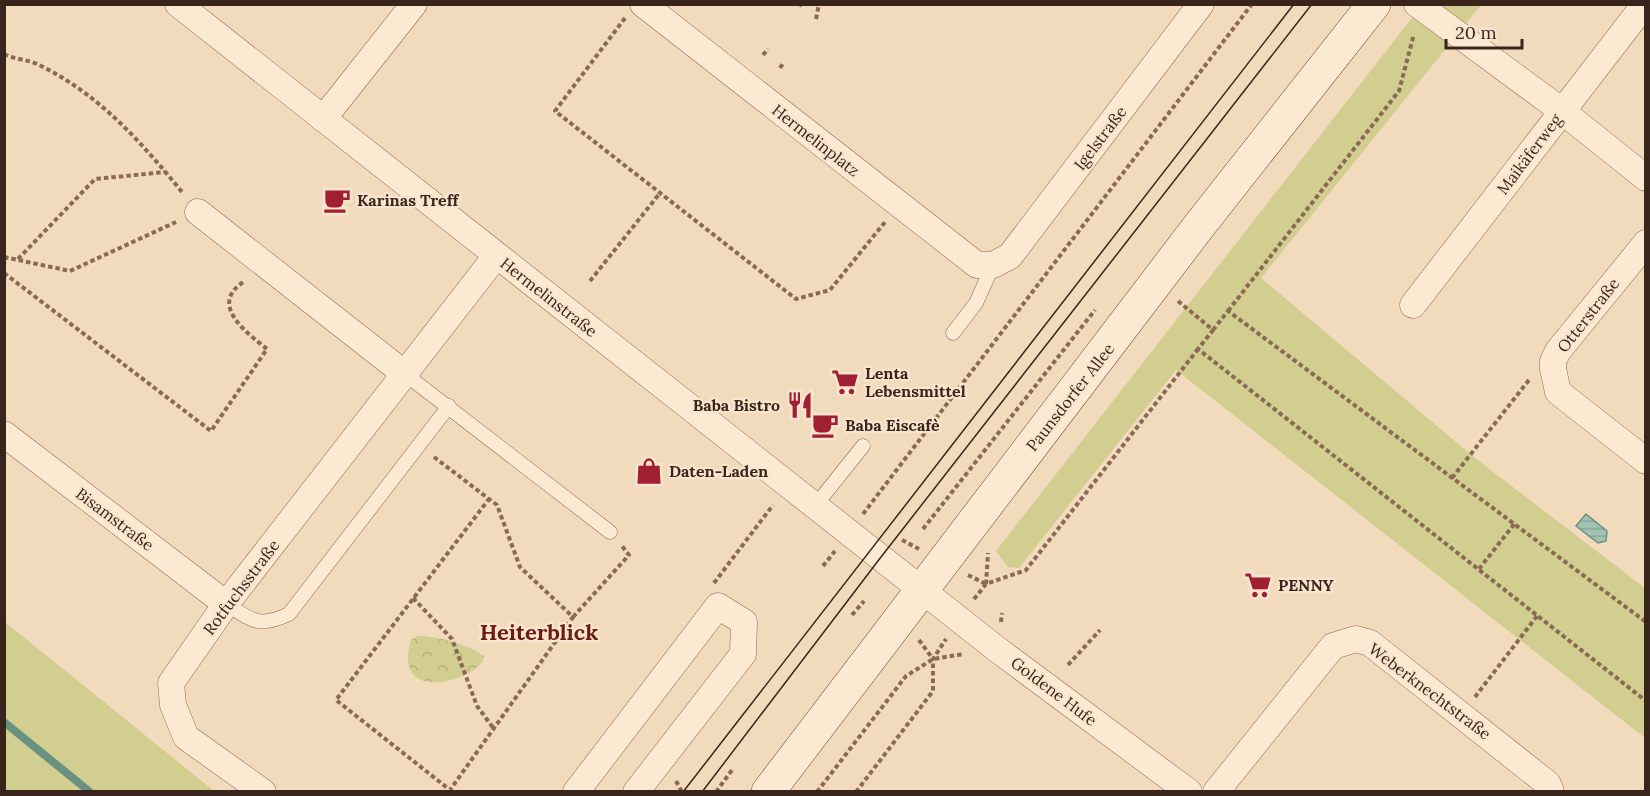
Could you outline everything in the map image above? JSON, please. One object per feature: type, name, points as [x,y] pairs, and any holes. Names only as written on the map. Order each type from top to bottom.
[{"type":"main road","name":"Paunsdorfer Allee","points":[[768,792],[921,588],[1095,365],[1199,226],[1374,4]]},
{"type":"street","name":"Hermelinstraße","points":[[178,4],[921,588]]},
{"type":"street","points":[[323,119],[414,4]]},
{"type":"street","name":"Igelstraße","points":[[993,266],[1010,256],[1201,4]]},
{"type":"street","name":"Maikäferweg","points":[[1413,305],[1645,4]]},
{"type":"street","name":"Hermelinplatz","points":[[636,9],[977,265],[993,266]]},
{"type":"street","points":[[1415,15],[1562,111],[1646,178]]},
{"type":"street","points":[[198,212],[405,374]]},
{"type":"street","name":"Otterstraße","points":[[1646,243],[1558,351],[1553,361],[1558,392],[1646,461]]},
{"type":"street","name":"Rotfuchsstraße","points":[[262,792],[186,737],[173,705],[171,684],[226,604],[496,256]]},
{"type":"street","name":"Bisamstraße","points":[[4,434],[226,604]]},
{"type":"street","name":"Goldene Hufe","points":[[921,588],[998,650],[1189,792]]},
{"type":"street","points":[[576,792],[718,606],[744,622],[743,654],[636,792]]},
{"type":"street","name":"Weberknechtstraße","points":[[1216,792],[1334,646],[1343,641],[1356,639],[1370,643],[1462,714],[1548,784],[1551,792]]},
{"type":"lane","points":[[952,333],[976,303],[993,266]]},
{"type":"lane","points":[[405,374],[610,532]]},
{"type":"lane","points":[[226,604],[250,619],[270,623],[289,614],[449,406]]},
{"type":"lane","points":[[815,506],[863,446]]},
{"type":"path","points":[[816,19],[819,4]]},
{"type":"path","points":[[861,517],[1252,4]]},
{"type":"path","points":[[636,9],[555,111],[796,299],[830,290],[899,205]]},
{"type":"path","points":[[986,584],[1026,570],[1399,91],[1414,37],[1415,15]]},
{"type":"path","points":[[763,55],[768,49]]},
{"type":"path","points":[[4,54],[38,64],[79,88],[117,118],[198,212],[70,271],[4,257]]},
{"type":"path","points":[[780,68],[784,62]]},
{"type":"path","points":[[17,260],[95,179],[165,172]]},
{"type":"path","points":[[590,281],[660,193]]},
{"type":"path","points":[[4,273],[211,431],[267,350],[240,328],[232,316],[230,301],[238,285],[252,277]]},
{"type":"path","points":[[1177,301],[1212,330]]},
{"type":"path","points":[[1228,311],[1646,622]]},
{"type":"path","points":[[1198,349],[1646,701]]},
{"type":"path","points":[[1452,478],[1519,391],[1553,361]]},
{"type":"path","points":[[419,445],[497,505],[520,567],[573,617]]},
{"type":"path","points":[[718,606],[713,585],[788,485]]},
{"type":"path","points":[[489,499],[336,700],[450,791],[573,617],[629,555],[610,532]]},
{"type":"path","points":[[1479,569],[1515,523]]},
{"type":"path","points":[[413,598],[452,639],[477,706],[494,729]]},
{"type":"path","points":[[852,615],[864,601]]},
{"type":"path","points":[[1462,714],[1537,616]]},
{"type":"path","points":[[1068,665],[1100,630]]},
{"type":"path","points":[[817,792],[906,676],[933,659],[960,655]]},
{"type":"path","points":[[856,792],[933,691],[933,659]]},
{"type":"path","points":[[716,792],[732,770]]},
{"type":"path","points":[[673,786],[677,780],[682,792]]},
{"type":"green space","points":[[1422,5],[1481,5],[1261,278],[1475,458],[1645,588],[1645,738],[1176,370],[1019,568],[1008,567],[996,551]]},
{"type":"green space","points":[[5,622],[214,791],[5,791]]},
{"type":"green space","points":[[417,636],[434,637],[452,642],[484,656],[480,664],[470,672],[455,679],[440,682],[425,681],[414,675],[408,661],[411,640]]},
{"type":"shaded area","points":[[1586,514],[1607,531],[1606,541],[1598,543],[1576,526]]},
{"type":"waterway","points":[[4,722],[90,792]]},
{"type":"tram line","points":[[683,792],[1294,4]]},
{"type":"tram line","points":[[702,792],[881,557],[1312,4]]},
{"type":"place","name":"Karinas Treff","points":[[337,200]]},
{"type":"place","name":"Lenta Lebensmittel","points":[[845,382]]},
{"type":"place","name":"Baba Bistro","points":[[800,405]]},
{"type":"place","name":"Baba Eiscafè","points":[[825,425]]},
{"type":"place","name":"Daten-Laden","points":[[649,471]]},
{"type":"place","name":"PENNY","points":[[1258,585]]},
{"type":"district","name":"Heiterblick","points":[[539,632]]}]
